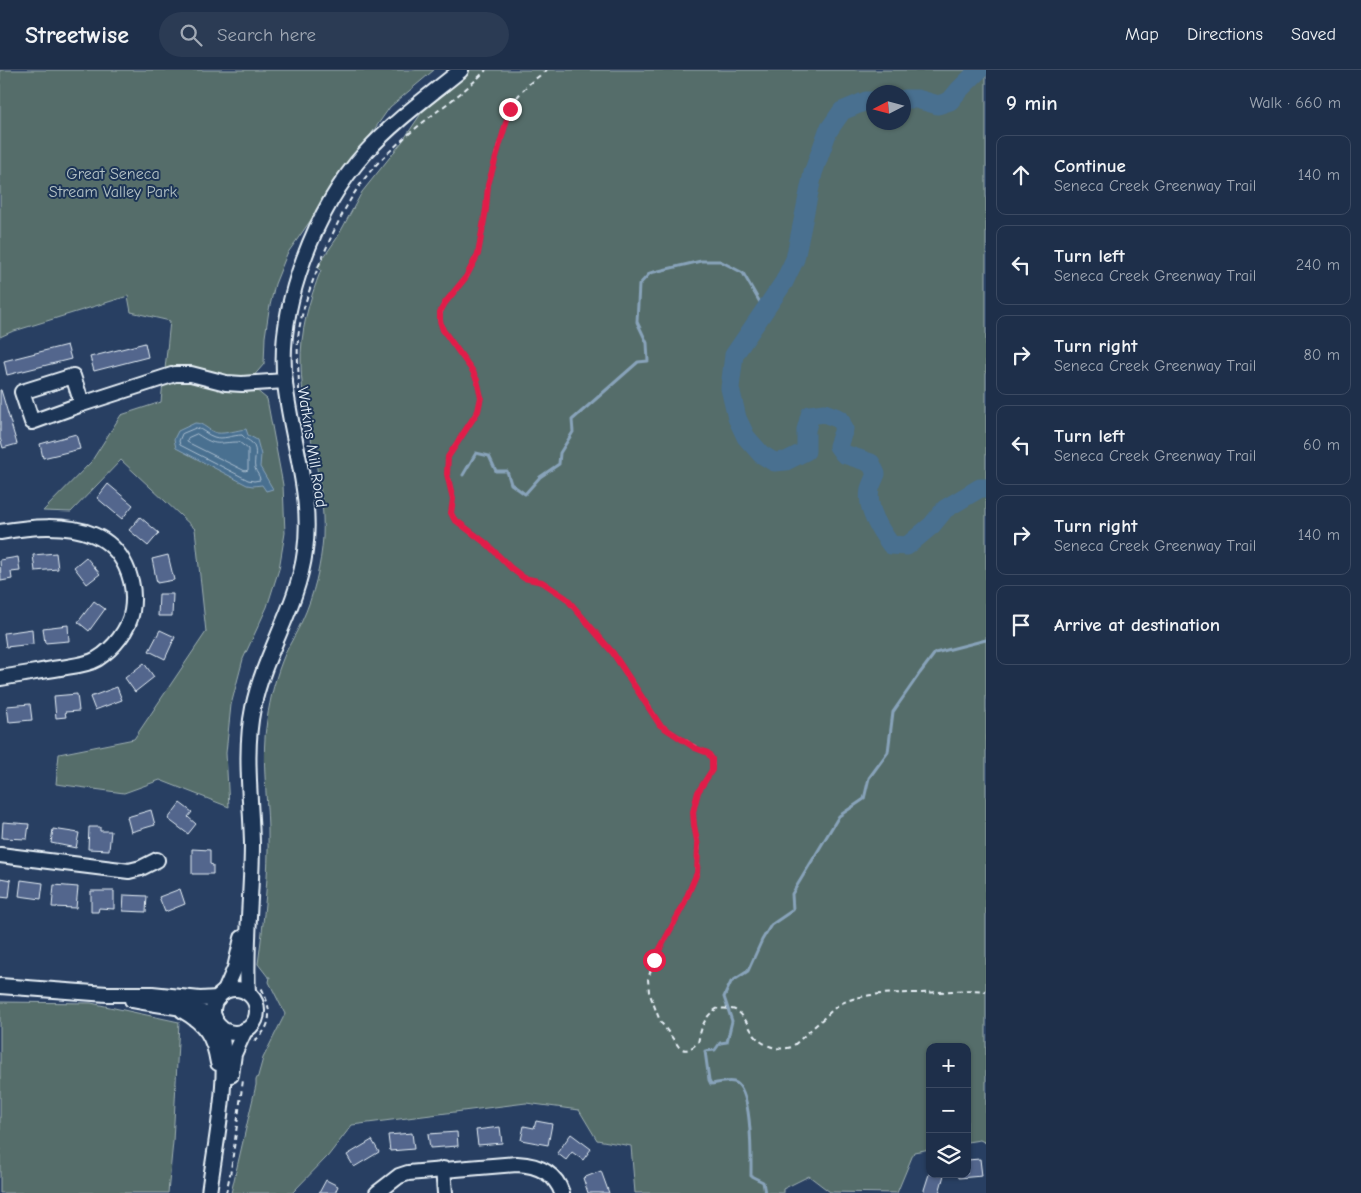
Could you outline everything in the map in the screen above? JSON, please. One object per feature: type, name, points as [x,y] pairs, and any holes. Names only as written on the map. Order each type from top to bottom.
[{"type":"street","name":"Watkins Mill Road","points":[[248,993],[246,971],[252,842],[249,737],[252,710],[264,666],[296,592],[302,572],[307,537],[305,495],[285,381],[283,357],[284,332],[293,291],[326,210],[340,186],[367,150],[461,70]]},
{"type":"street","points":[[82,404],[175,374],[191,374],[226,383],[242,384],[285,381]]},
{"type":"street","points":[[0,532],[31,526],[75,529],[94,535],[105,541],[119,555],[126,566],[133,588],[132,612],[123,634],[107,652],[95,660],[79,665],[0,678]]},
{"type":"street","points":[[0,855],[129,871],[158,860]]},
{"type":"street","name":"Watkins Mill Road","points":[[221,995],[235,968],[248,913]]},
{"type":"street","points":[[0,986],[107,994],[152,994],[200,999],[221,995],[237,989],[248,993],[253,998],[256,1012],[255,1019],[245,1030],[234,1054],[230,1079],[222,1098]]},
{"type":"street","points":[[107,994],[151,1005],[204,1012],[232,1032],[245,1030]]},
{"type":"street","points":[[209,1193],[222,1098],[224,1044],[214,1004],[221,995]]},
{"type":"street","points":[[179,1009],[196,1018],[207,1029],[216,1048],[222,1098]]},
{"type":"street","points":[[377,1193],[399,1176],[408,1173],[517,1164],[529,1165],[548,1173],[555,1179],[562,1193]]},
{"type":"street","points":[[443,1170],[445,1193]]},
{"type":"path","points":[[547,70],[530,83],[518,96],[510,109],[488,185],[478,254],[466,277],[440,312],[443,330],[472,370],[477,380],[481,397],[478,411],[448,457],[447,474],[453,499],[451,513],[454,519],[487,544],[524,578],[542,582],[566,598],[613,653],[660,725],[711,756],[712,770],[698,792],[693,812],[698,846],[697,873],[683,906],[654,960],[648,979],[649,992],[660,1021],[679,1047],[683,1050],[688,1050],[698,1043],[702,1026],[711,1012],[718,1008],[736,1010],[756,1037],[770,1046],[785,1050],[792,1047],[838,1005],[848,1000],[894,993],[939,992],[958,989],[986,991]]},
{"type":"path","points":[[250,1043],[263,1032],[270,1013],[269,1005],[257,978]]},
{"type":"path","points":[[226,1193],[231,1170],[243,1079]]},
{"type":"green space","name":"Great Seneca Stream Valley Park","points":[[0,70],[434,70],[390,107],[287,254],[275,284],[269,310],[264,364],[252,378],[227,377],[186,368],[165,369],[170,321],[131,312],[128,296],[0,337]]},
{"type":"green space","points":[[450,70],[986,70],[986,1143],[980,1140],[971,1141],[971,1043],[926,1043],[926,1150],[914,1152],[897,1193],[830,1192],[809,1176],[783,1189],[783,1193],[635,1193],[631,1146],[597,1140],[579,1110],[526,1103],[352,1125],[328,1156],[292,1193],[231,1193],[256,1080],[263,1058],[285,1014],[269,982],[270,977],[258,964],[268,863],[264,761],[267,720],[279,670],[302,621],[313,590],[319,569],[323,537],[321,493],[302,387],[302,340],[309,305],[321,270],[317,267],[337,238],[362,192],[402,142]]},
{"type":"green space","points":[[170,380],[193,380],[255,389],[267,399],[283,485],[285,533],[279,569],[267,607],[243,659],[231,705],[226,753],[229,807],[160,780],[124,793],[56,784],[59,754],[134,739],[206,632],[195,529],[121,460],[71,512],[43,511],[91,462],[121,415],[161,402],[163,382]]},
{"type":"green space","points":[[0,1002],[91,1003],[179,1022],[173,1142],[168,1193],[0,1193]]},
{"type":"water","points":[[195,423],[201,424],[217,433],[246,429],[248,435],[257,440],[261,455],[260,467],[273,489],[266,491],[262,485],[247,485],[176,448],[174,439],[178,431]]},
{"type":"building","points":[[145,343],[148,357],[94,371],[90,357]]},
{"type":"building","points":[[67,345],[71,359],[7,375],[4,361]]},
{"type":"building","points":[[0,390],[17,444],[3,448],[0,438]]},
{"type":"building","points":[[76,434],[80,449],[43,458],[40,444]]},
{"type":"building","points":[[108,484],[133,505],[122,519],[97,498]]},
{"type":"building","points":[[140,517],[159,533],[148,546],[129,530]]},
{"type":"building","points":[[56,553],[58,569],[35,571],[33,555]]},
{"type":"building","points":[[168,555],[174,580],[157,583],[152,559]]},
{"type":"building","points":[[18,557],[20,571],[11,572],[12,579],[1,581],[0,560]]},
{"type":"building","points":[[86,557],[100,574],[87,584],[74,567]]},
{"type":"building","points":[[159,594],[173,594],[172,616],[158,616]]},
{"type":"building","points":[[94,601],[105,609],[89,631],[78,622]]},
{"type":"building","points":[[68,625],[69,641],[45,643],[43,628]]},
{"type":"building","points":[[32,629],[33,644],[6,647],[4,633]]},
{"type":"building","points":[[160,630],[175,637],[165,659],[149,651]]},
{"type":"building","points":[[144,663],[154,677],[135,692],[125,678]]},
{"type":"building","points":[[117,687],[122,700],[95,710],[90,697]]},
{"type":"building","points":[[77,694],[79,711],[65,712],[66,717],[56,718],[54,696]]},
{"type":"building","points":[[30,704],[32,720],[9,722],[7,706]]},
{"type":"building","points":[[180,803],[192,812],[188,817],[196,824],[188,834],[168,819]]},
{"type":"building","points":[[151,810],[155,825],[131,832],[127,817]]},
{"type":"building","points":[[3,822],[29,824],[27,839],[2,838]]},
{"type":"building","points":[[89,827],[100,827],[100,831],[111,831],[109,850],[88,849]]},
{"type":"building","points":[[53,829],[79,833],[76,848],[51,843]]},
{"type":"building","points":[[192,849],[210,850],[210,864],[213,865],[213,874],[192,874]]},
{"type":"building","points":[[0,878],[11,880],[9,898],[0,897]]},
{"type":"building","points":[[21,880],[43,883],[41,899],[19,896]]},
{"type":"building","points":[[54,885],[78,887],[76,908],[52,907]]},
{"type":"building","points":[[180,889],[185,904],[165,912],[159,897]]},
{"type":"building","points":[[91,891],[114,891],[114,909],[99,908],[98,912],[91,912]]},
{"type":"building","points":[[124,895],[147,896],[146,912],[123,911]]},
{"type":"building","points":[[536,1121],[552,1124],[548,1145],[521,1140],[524,1126],[534,1128]]},
{"type":"building","points":[[500,1127],[502,1143],[478,1145],[476,1130]]},
{"type":"building","points":[[457,1132],[458,1146],[430,1148],[428,1134]]},
{"type":"building","points":[[412,1133],[414,1149],[390,1151],[388,1135]]},
{"type":"building","points":[[571,1134],[591,1149],[583,1160],[572,1152],[566,1160],[557,1153]]},
{"type":"building","points":[[372,1140],[379,1152],[354,1167],[347,1155]]},
{"type":"building","points":[[980,1159],[982,1176],[971,1177],[971,1160]]},
{"type":"building","points":[[601,1171],[609,1193],[588,1193],[583,1178]]},
{"type":"building","points":[[928,1178],[943,1178],[939,1193],[923,1193]]},
{"type":"building","points":[[326,1180],[338,1186],[335,1193],[319,1193]]},
{"type":"waterway","points":[[911,99],[938,105],[950,101],[979,70]]},
{"type":"waterway","points":[[866,101],[842,111],[828,131],[813,173],[795,259],[784,282],[734,355],[730,388],[737,418],[746,437],[761,454],[774,462],[786,461],[806,451],[806,430],[810,415],[824,413],[840,419],[844,429],[838,446],[844,454],[871,463],[876,474],[870,489],[870,504],[878,526],[891,545],[907,546],[932,525],[945,509],[980,488],[986,488]]},
{"type":"waterway","points":[[463,475],[476,453],[489,456],[496,471],[507,471],[511,484],[525,494],[540,477],[559,464],[560,453],[573,432],[572,420],[638,362],[648,361],[647,343],[637,322],[639,285],[650,273],[701,261],[720,261],[743,273],[765,311]]},
{"type":"waterway","points":[[765,1193],[763,1182],[751,1176],[750,1125],[745,1097],[740,1087],[732,1081],[711,1084],[709,1080],[705,1051],[715,1050],[720,1043],[727,1042],[732,1021],[724,997],[731,982],[748,971],[771,925],[793,910],[792,894],[839,816],[864,799],[869,778],[888,752],[893,712],[920,673],[935,653],[986,640]]},
{"type":"route","points":[[510,109],[488,185],[478,254],[466,277],[440,312],[443,330],[472,370],[477,380],[481,397],[478,411],[448,457],[447,474],[453,499],[451,513],[454,519],[487,544],[524,578],[542,582],[566,598],[613,653],[660,725],[711,756],[712,770],[698,792],[693,812],[698,846],[697,873],[683,906],[654,960]]}]
